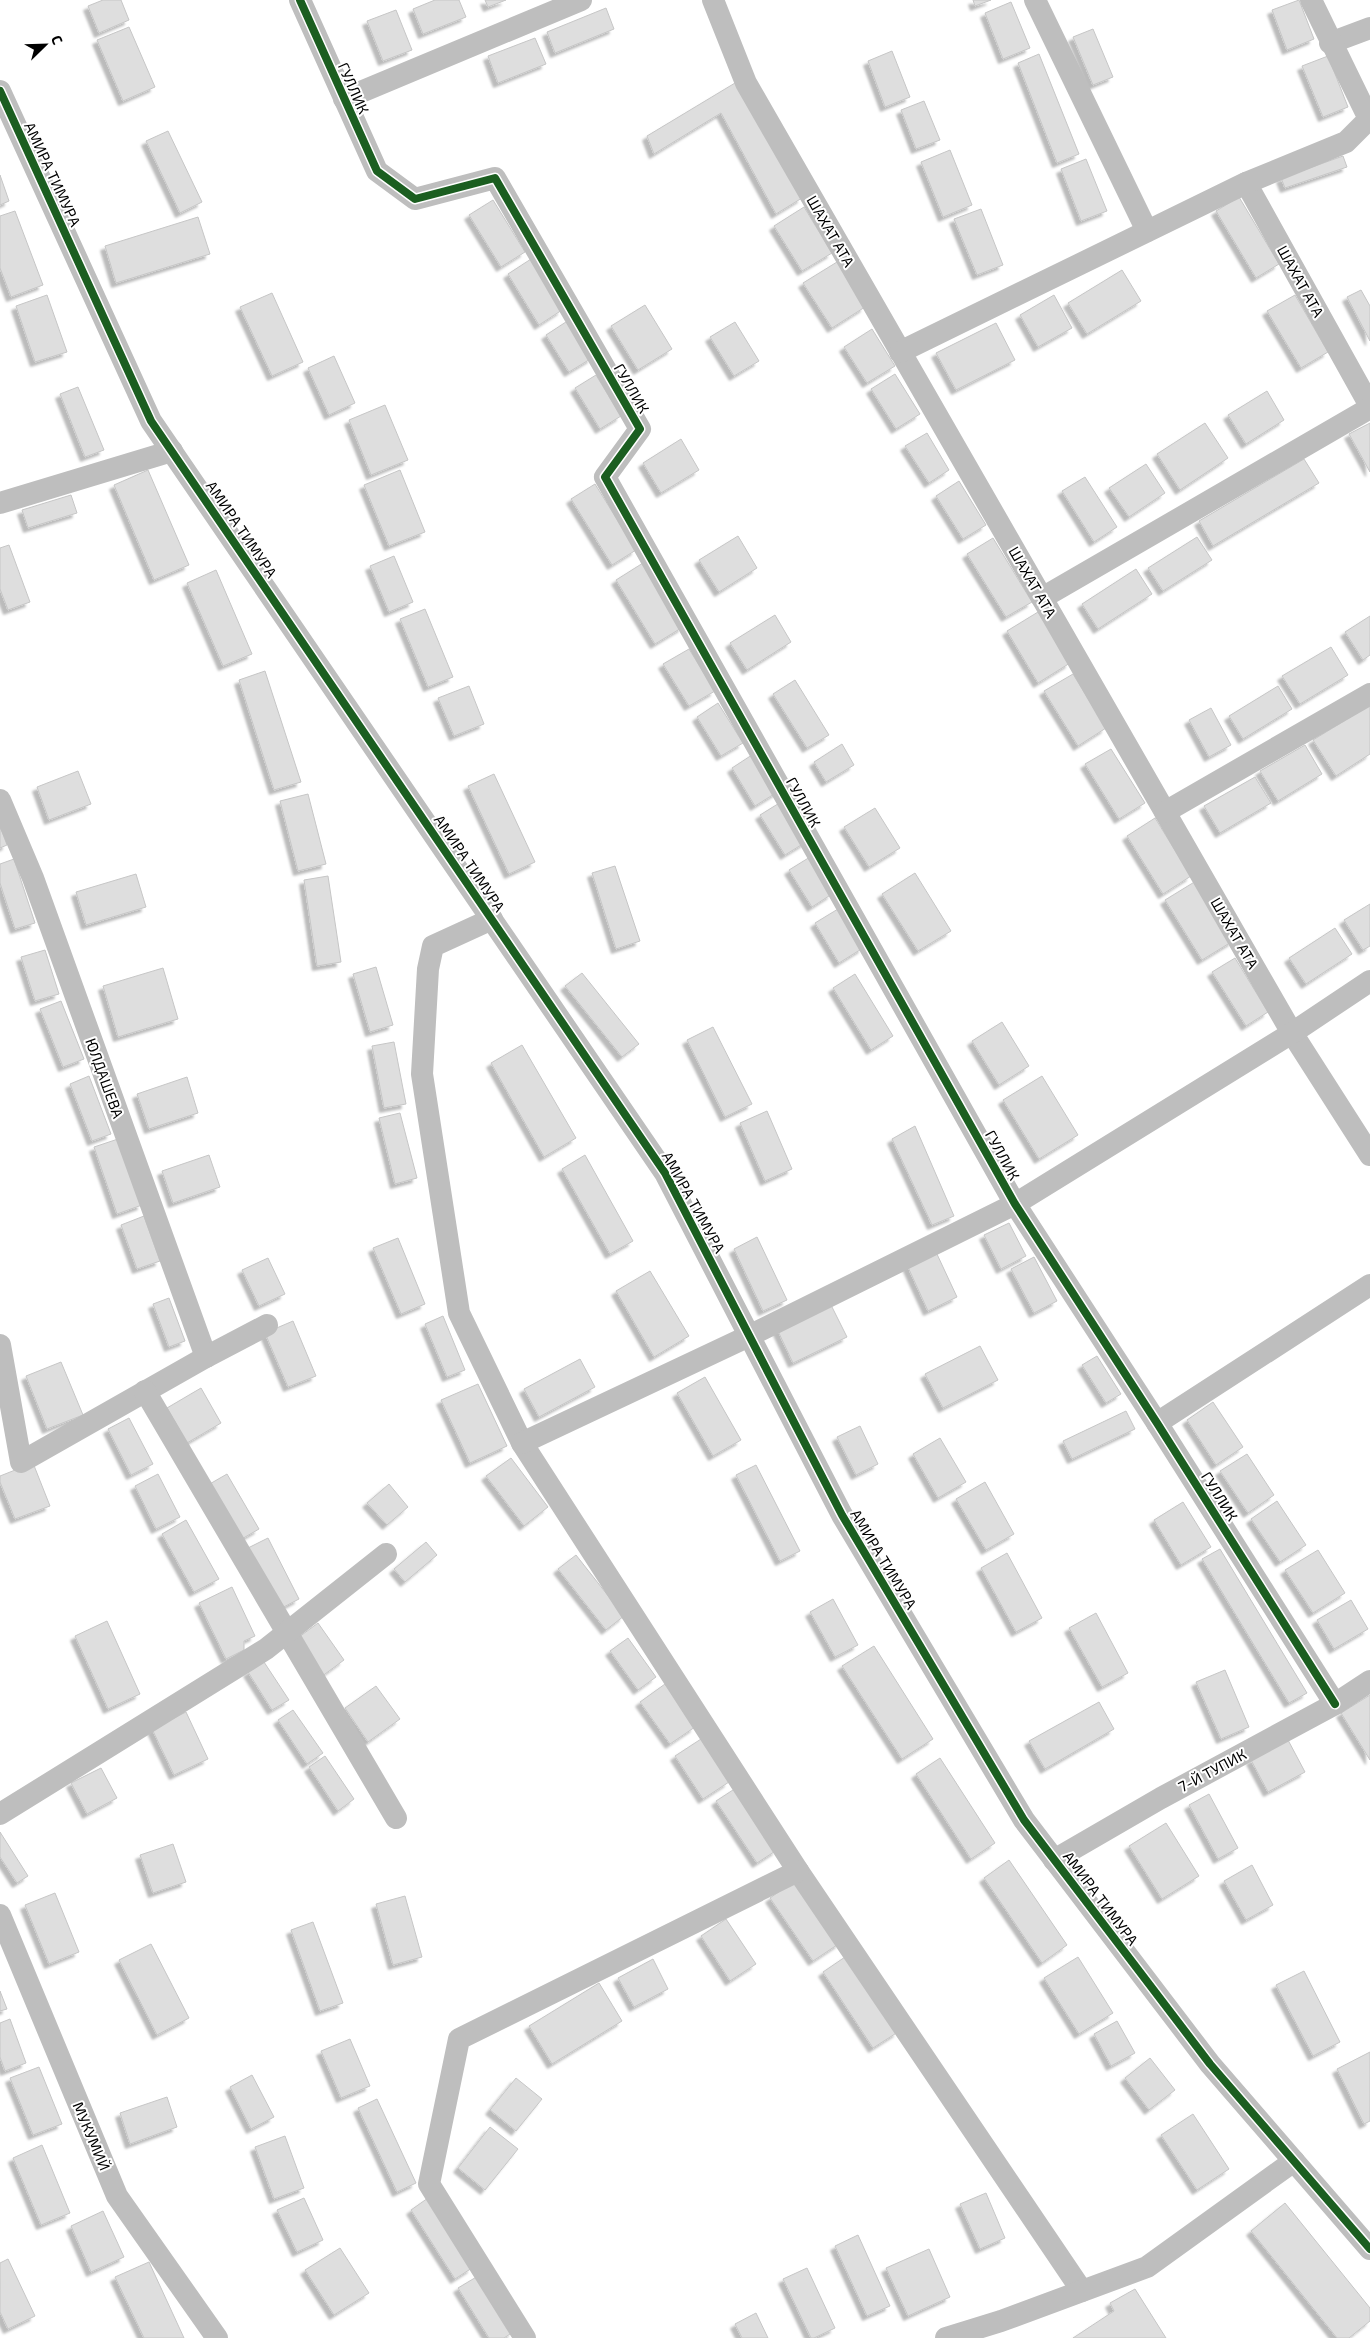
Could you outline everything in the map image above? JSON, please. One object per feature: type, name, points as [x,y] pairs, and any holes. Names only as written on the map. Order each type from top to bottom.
[{"type":"street","name":"ГУЛЛИК","points":[[300,0],[377,171],[415,199],[495,178],[640,429],[605,477],[1015,1204],[1157,1423],[1335,1704]]},
{"type":"street","points":[[344,99],[581,0]]},
{"type":"street","name":"ШАХАТ АТА","points":[[714,0],[746,84],[1292,1033],[1370,1156]]},
{"type":"street","points":[[1035,0],[1147,231]]},
{"type":"street","points":[[900,352],[1246,183],[1346,142],[1368,119],[1330,42],[1312,0]]},
{"type":"street","points":[[1330,42],[1370,28]]},
{"type":"street","name":"АМИРА ТИМУРА","points":[[0,91],[151,421],[665,1173],[842,1515],[1024,1820],[1210,2064],[1370,2249]]},
{"type":"street","name":"ШАХАТ АТА","points":[[1246,183],[1370,407]]},
{"type":"street","points":[[1042,598],[1370,407]]},
{"type":"street","points":[[0,503],[172,451]]},
{"type":"street","points":[[1165,812],[1370,694]]},
{"type":"street","name":"ЮЛДАШЕВА","points":[[0,800],[33,878],[206,1357]]},
{"type":"street","points":[[492,919],[433,946],[428,969],[422,1074],[459,1313],[522,1443],[798,1871],[1082,2291]]},
{"type":"street","points":[[522,1443],[749,1336],[1015,1204],[1292,1033],[1370,981]]},
{"type":"street","points":[[1157,1423],[1370,1285]]},
{"type":"street","points":[[0,1345],[21,1462],[206,1357],[267,1325]]},
{"type":"street","points":[[145,1391],[396,1818]]},
{"type":"street","points":[[0,1814],[266,1649],[386,1554]]},
{"type":"street","name":"7-Й ТУПИК","points":[[1054,1860],[1161,1798],[1335,1704],[1370,1681]]},
{"type":"street","points":[[525,2338],[429,2184],[458,2039],[798,1871]]},
{"type":"street","name":"МУКУМИЙ","points":[[0,1915],[117,2196],[217,2338]]},
{"type":"street","points":[[946,2338],[1001,2321],[1147,2266],[1294,2161]]},
{"type":"building","points":[[103,0],[121,0],[129,20],[99,33],[88,6]]},
{"type":"building","points":[[435,0],[459,0],[466,17],[423,34],[413,9]]},
{"type":"building","points":[[485,0],[506,0],[488,7]]},
{"type":"building","points":[[973,0],[991,0],[975,6]]},
{"type":"building","points":[[1299,0],[1314,39],[1287,50],[1272,10]]},
{"type":"building","points":[[1011,2],[1030,48],[1003,59],[985,13]]},
{"type":"building","points":[[606,8],[614,29],[555,53],[547,32]]},
{"type":"building","points":[[396,10],[412,50],[383,61],[367,21]]},
{"type":"building","points":[[129,27],[155,87],[123,101],[97,40]]},
{"type":"building","points":[[1093,29],[1113,77],[1093,85],[1073,37]]},
{"type":"building","points":[[535,38],[546,64],[498,83],[488,56]]},
{"type":"building","points":[[892,51],[910,97],[885,107],[868,61]]},
{"type":"building","points":[[1039,54],[1079,154],[1057,163],[1018,63]]},
{"type":"building","points":[[1328,56],[1348,107],[1323,117],[1302,66]]},
{"type":"building","points":[[735,83],[802,198],[776,214],[721,113],[654,154],[647,136]]},
{"type":"building","points":[[924,101],[940,140],[916,149],[901,110]]},
{"type":"building","points":[[168,131],[202,202],[180,213],[146,141]]},
{"type":"building","points":[[950,150],[972,205],[943,217],[921,162]]},
{"type":"building","points":[[1343,156],[1347,167],[1285,188],[1281,178]]},
{"type":"building","points":[[1086,159],[1107,211],[1081,221],[1061,169]]},
{"type":"building","points":[[0,175],[9,201],[0,205]]},
{"type":"building","points":[[1239,197],[1279,264],[1256,278],[1216,211]]},
{"type":"building","points":[[493,200],[525,252],[501,267],[469,215]]},
{"type":"building","points":[[804,207],[832,253],[802,271],[774,226]]},
{"type":"building","points":[[981,209],[1003,265],[977,275],[954,219]]},
{"type":"building","points":[[15,211],[43,285],[11,297],[0,268],[0,216]]},
{"type":"building","points":[[198,217],[210,254],[116,283],[105,246]]},
{"type":"building","points":[[531,259],[562,310],[539,325],[508,274]]},
{"type":"building","points":[[837,262],[865,307],[832,328],[803,283]]},
{"type":"building","points":[[1122,270],[1141,301],[1087,334],[1068,303]]},
{"type":"building","points":[[1361,290],[1370,306],[1370,341],[1347,297]]},
{"type":"building","points":[[272,293],[303,362],[272,376],[240,307]]},
{"type":"building","points":[[47,295],[67,352],[35,362],[16,306]]},
{"type":"building","points":[[1054,295],[1072,328],[1038,347],[1020,315]]},
{"type":"building","points":[[1295,295],[1328,352],[1301,368],[1267,311]]},
{"type":"building","points":[[645,305],[672,349],[638,370],[611,326]]},
{"type":"building","points":[[569,320],[592,358],[569,372],[546,335]]},
{"type":"building","points":[[735,322],[759,361],[734,376],[710,337]]},
{"type":"building","points":[[996,323],[1015,360],[956,390],[936,353]]},
{"type":"building","points":[[872,329],[895,366],[867,383],[844,347]]},
{"type":"building","points":[[334,356],[355,403],[329,415],[308,368]]},
{"type":"building","points":[[895,374],[920,414],[896,429],[871,389]]},
{"type":"building","points":[[596,375],[621,416],[600,429],[575,388]]},
{"type":"building","points":[[78,387],[104,450],[85,457],[60,394]]},
{"type":"building","points":[[1267,391],[1284,420],[1246,444],[1228,415]]},
{"type":"building","points":[[385,405],[408,460],[371,475],[349,420]]},
{"type":"building","points":[[1205,423],[1228,458],[1180,490],[1157,454]]},
{"type":"building","points":[[1370,423],[1370,472],[1349,434]]},
{"type":"building","points":[[927,433],[949,470],[929,483],[905,446]]},
{"type":"building","points":[[681,439],[699,470],[661,493],[643,463]]},
{"type":"building","points":[[1304,459],[1319,483],[1213,546],[1199,521]]},
{"type":"building","points":[[1146,464],[1165,493],[1129,517],[1109,488]]},
{"type":"building","points":[[148,470],[189,565],[154,580],[114,485]]},
{"type":"building","points":[[400,470],[425,532],[389,546],[364,485]]},
{"type":"building","points":[[1085,477],[1117,527],[1094,542],[1062,491]]},
{"type":"building","points":[[959,481],[986,525],[963,539],[936,496]]},
{"type":"building","points":[[595,484],[636,550],[612,565],[571,499]]},
{"type":"building","points":[[71,495],[77,513],[28,528],[22,510]]},
{"type":"building","points":[[738,536],[757,568],[719,592],[699,560]]},
{"type":"building","points":[[1197,537],[1212,560],[1163,591],[1148,568]]},
{"type":"building","points":[[993,538],[1032,602],[1006,617],[967,554]]},
{"type":"building","points":[[9,545],[30,602],[8,610],[0,589],[0,548]]},
{"type":"building","points":[[394,556],[413,602],[389,612],[370,566]]},
{"type":"building","points":[[643,563],[683,627],[655,644],[616,580]]},
{"type":"building","points":[[1136,569],[1152,594],[1098,629],[1082,604]]},
{"type":"building","points":[[216,570],[252,654],[223,666],[187,583]]},
{"type":"building","points":[[425,609],[453,677],[428,687],[400,619]]},
{"type":"building","points":[[1038,612],[1070,663],[1038,683],[1007,631]]},
{"type":"building","points":[[775,615],[791,642],[747,670],[730,643]]},
{"type":"building","points":[[1370,616],[1370,655],[1363,660],[1345,632]]},
{"type":"building","points":[[1331,647],[1348,675],[1300,704],[1282,676]]},
{"type":"building","points":[[689,649],[715,691],[689,706],[663,664]]},
{"type":"building","points":[[265,671],[301,782],[274,790],[239,680]]},
{"type":"building","points":[[1073,674],[1106,728],[1078,746],[1044,691]]},
{"type":"building","points":[[795,680],[829,735],[807,748],[773,694]]},
{"type":"building","points":[[469,686],[484,724],[454,736],[438,698]]},
{"type":"building","points":[[1278,686],[1292,709],[1243,739],[1229,716]]},
{"type":"building","points":[[718,703],[743,743],[721,756],[697,717]]},
{"type":"building","points":[[1370,705],[1370,754],[1336,776],[1313,740]]},
{"type":"building","points":[[1211,708],[1231,745],[1209,757],[1189,720]]},
{"type":"building","points":[[842,744],[854,765],[826,782],[814,762]]},
{"type":"building","points":[[1305,745],[1322,774],[1278,801],[1260,771]]},
{"type":"building","points":[[1111,749],[1145,803],[1119,819],[1085,764]]},
{"type":"building","points":[[755,753],[779,791],[755,806],[732,768]]},
{"type":"building","points":[[78,771],[91,804],[49,820],[37,787]]},
{"type":"building","points":[[494,774],[535,862],[509,874],[468,786]]},
{"type":"building","points":[[1255,777],[1271,803],[1220,833],[1204,806]]},
{"type":"building","points":[[308,794],[326,864],[298,871],[280,801]]},
{"type":"building","points":[[781,802],[806,842],[785,855],[760,815]]},
{"type":"building","points":[[875,808],[900,848],[869,867],[844,827]]},
{"type":"building","points":[[1155,818],[1191,876],[1163,894],[1127,836]]},
{"type":"building","points":[[0,826],[7,845],[0,848]]},
{"type":"building","points":[[810,857],[832,894],[812,907],[789,870]]},
{"type":"building","points":[[14,859],[35,923],[15,929],[0,883],[0,864]]},
{"type":"building","points":[[615,866],[640,941],[616,949],[592,873]]},
{"type":"building","points":[[915,873],[951,931],[918,951],[882,894]]},
{"type":"building","points":[[136,874],[146,907],[86,925],[76,892]]},
{"type":"building","points":[[328,876],[341,962],[317,966],[304,880]]},
{"type":"building","points":[[1196,881],[1233,941],[1202,960],[1165,900]]},
{"type":"building","points":[[1370,904],[1370,946],[1363,950],[1344,920]]},
{"type":"building","points":[[838,909],[863,948],[839,963],[815,923]]},
{"type":"building","points":[[1335,928],[1352,954],[1306,984],[1289,958]]},
{"type":"building","points":[[45,950],[59,994],[35,1001],[21,957]]},
{"type":"building","points":[[1235,958],[1268,1012],[1246,1026],[1212,972]]},
{"type":"building","points":[[376,967],[393,1025],[370,1032],[353,974]]},
{"type":"building","points":[[163,968],[178,1019],[118,1037],[103,986]]},
{"type":"building","points":[[582,973],[639,1044],[622,1057],[565,986]]},
{"type":"building","points":[[855,974],[893,1036],[871,1050],[833,988]]},
{"type":"building","points":[[61,1001],[84,1059],[63,1067],[40,1009]]},
{"type":"building","points":[[1002,1022],[1029,1066],[999,1085],[972,1041]]},
{"type":"building","points":[[713,1027],[752,1104],[725,1117],[687,1040]]},
{"type":"building","points":[[394,1042],[406,1104],[384,1108],[372,1046]]},
{"type":"building","points":[[522,1045],[576,1138],[544,1157],[491,1063]]},
{"type":"building","points":[[89,1076],[111,1134],[92,1141],[70,1084]]},
{"type":"building","points":[[1042,1076],[1078,1135],[1039,1159],[1003,1100]]},
{"type":"building","points":[[187,1077],[198,1113],[149,1129],[137,1094]]},
{"type":"building","points":[[767,1111],[792,1169],[765,1181],[740,1123]]},
{"type":"building","points":[[400,1113],[417,1178],[395,1184],[379,1118]]},
{"type":"building","points":[[915,1126],[954,1216],[932,1225],[892,1139]]},
{"type":"building","points":[[118,1139],[142,1205],[117,1214],[94,1147]]},
{"type":"building","points":[[209,1155],[220,1187],[173,1203],[162,1171]]},
{"type":"building","points":[[585,1155],[633,1241],[610,1254],[562,1169]]},
{"type":"building","points":[[144,1216],[160,1261],[137,1269],[121,1225]]},
{"type":"building","points":[[1009,1223],[1026,1256],[1001,1269],[984,1235]]},
{"type":"building","points":[[757,1237],[787,1300],[763,1311],[734,1249]]},
{"type":"building","points":[[398,1238],[425,1304],[401,1314],[373,1248]]},
{"type":"building","points":[[936,1252],[957,1297],[928,1311],[907,1265]]},
{"type":"building","points":[[1034,1257],[1057,1301],[1034,1313],[1011,1269]]},
{"type":"building","points":[[268,1258],[285,1294],[259,1306],[242,1270]]},
{"type":"building","points":[[650,1271],[689,1336],[654,1357],[616,1291]]},
{"type":"building","points":[[169,1298],[185,1341],[169,1347],[153,1304]]},
{"type":"building","points":[[830,1303],[847,1337],[793,1363],[777,1329]]},
{"type":"building","points":[[443,1316],[465,1370],[447,1377],[425,1324]]},
{"type":"building","points":[[293,1321],[316,1376],[288,1387],[265,1333]]},
{"type":"building","points":[[980,1346],[998,1380],[943,1408],[925,1374]]},
{"type":"building","points":[[1097,1356],[1121,1394],[1106,1403],[1082,1365]]},
{"type":"building","points":[[580,1359],[595,1387],[539,1417],[524,1389]]},
{"type":"building","points":[[61,1362],[83,1415],[47,1429],[26,1376]]},
{"type":"building","points":[[705,1377],[741,1440],[713,1456],[677,1393]]},
{"type":"building","points":[[478,1384],[507,1446],[470,1463],[441,1400]]},
{"type":"building","points":[[201,1388],[221,1423],[187,1443],[167,1408]]},
{"type":"building","points":[[1213,1402],[1243,1447],[1216,1465],[1187,1420]]},
{"type":"building","points":[[1126,1411],[1135,1429],[1072,1459],[1063,1441]]},
{"type":"building","points":[[129,1418],[153,1464],[131,1475],[108,1429]]},
{"type":"building","points":[[860,1426],[878,1464],[856,1475],[837,1437]]},
{"type":"building","points":[[940,1438],[966,1482],[938,1498],[913,1454]]},
{"type":"building","points":[[1247,1454],[1274,1495],[1248,1513],[1220,1471]]},
{"type":"building","points":[[511,1458],[548,1507],[524,1526],[486,1476]]},
{"type":"building","points":[[33,1463],[50,1506],[15,1519],[0,1482],[0,1476]]},
{"type":"building","points":[[756,1465],[800,1551],[780,1561],[736,1475]]},
{"type":"building","points":[[158,1474],[180,1517],[156,1529],[135,1486]]},
{"type":"building","points":[[227,1474],[259,1529],[240,1540],[208,1485]]},
{"type":"building","points":[[985,1482],[1014,1534],[986,1550],[956,1499]]},
{"type":"building","points":[[389,1484],[408,1507],[387,1525],[367,1503]]},
{"type":"building","points":[[1277,1501],[1306,1545],[1280,1562],[1251,1519]]},
{"type":"building","points":[[1183,1502],[1211,1547],[1181,1565],[1154,1520]]},
{"type":"building","points":[[186,1520],[219,1579],[194,1592],[162,1534]]},
{"type":"building","points":[[268,1538],[299,1599],[276,1611],[244,1550]]},
{"type":"building","points":[[426,1542],[437,1555],[405,1582],[394,1569]]},
{"type":"building","points":[[1220,1549],[1307,1693],[1289,1703],[1202,1559]]},
{"type":"building","points":[[1318,1550],[1345,1593],[1313,1613],[1285,1570]]},
{"type":"building","points":[[1007,1553],[1042,1618],[1016,1632],[981,1568]]},
{"type":"building","points":[[576,1555],[624,1616],[606,1630],[558,1569]]},
{"type":"building","points":[[232,1587],[255,1636],[244,1641],[244,1650],[226,1659],[199,1603]]},
{"type":"building","points":[[833,1599],[858,1645],[835,1657],[810,1612]]},
{"type":"building","points":[[1351,1600],[1368,1629],[1334,1649],[1317,1620]]},
{"type":"building","points":[[1096,1613],[1128,1673],[1102,1687],[1069,1628]]},
{"type":"building","points":[[107,1621],[140,1694],[108,1709],[75,1636]]},
{"type":"building","points":[[318,1623],[344,1660],[321,1677],[295,1640]]},
{"type":"building","points":[[628,1638],[656,1677],[638,1690],[610,1651]]},
{"type":"building","points":[[874,1646],[933,1739],[902,1759],[842,1666]]},
{"type":"building","points":[[264,1662],[289,1700],[272,1710],[248,1672]]},
{"type":"building","points":[[1225,1670],[1249,1727],[1221,1739],[1196,1682]]},
{"type":"building","points":[[665,1684],[695,1727],[670,1744],[640,1702]]},
{"type":"building","points":[[376,1686],[400,1719],[368,1742],[345,1708]]},
{"type":"building","points":[[1370,1695],[1370,1760],[1341,1713]]},
{"type":"building","points":[[1099,1702],[1114,1729],[1045,1769],[1029,1741]]},
{"type":"building","points":[[293,1710],[323,1753],[307,1764],[278,1720]]},
{"type":"building","points":[[186,1712],[208,1759],[174,1775],[152,1729]]},
{"type":"building","points":[[701,1739],[729,1782],[703,1799],[675,1756]]},
{"type":"building","points":[[1288,1740],[1305,1772],[1268,1792],[1251,1760]]},
{"type":"building","points":[[325,1756],[354,1799],[338,1811],[309,1767]]},
{"type":"building","points":[[940,1758],[995,1843],[971,1859],[916,1774]]},
{"type":"building","points":[[101,1768],[117,1798],[87,1814],[71,1783]]},
{"type":"building","points":[[736,1788],[777,1850],[757,1863],[716,1801]]},
{"type":"building","points":[[1209,1794],[1238,1848],[1218,1859],[1189,1805]]},
{"type":"building","points":[[1166,1823],[1199,1876],[1162,1899],[1129,1846]]},
{"type":"building","points":[[0,1832],[28,1876],[17,1883],[0,1857]]},
{"type":"building","points":[[173,1844],[186,1882],[153,1893],[140,1855]]},
{"type":"building","points":[[1009,1860],[1067,1945],[1042,1963],[984,1878]]},
{"type":"building","points":[[1252,1865],[1273,1905],[1246,1920],[1224,1881]]},
{"type":"building","points":[[797,1879],[840,1943],[813,1961],[770,1898]]},
{"type":"building","points":[[55,1893],[79,1952],[49,1964],[25,1905]]},
{"type":"building","points":[[405,1896],[422,1957],[393,1965],[376,1904]]},
{"type":"building","points":[[726,1919],[756,1964],[730,1981],[701,1936]]},
{"type":"building","points":[[313,1922],[343,2003],[320,2011],[291,1930]]},
{"type":"building","points":[[151,1944],[189,2018],[157,2035],[119,1960]]},
{"type":"building","points":[[848,1955],[898,2032],[873,2048],[823,1972]]},
{"type":"building","points":[[1078,1957],[1113,2013],[1079,2034],[1044,1978]]},
{"type":"building","points":[[653,1959],[668,1989],[634,2007],[618,1978]]},
{"type":"building","points":[[1304,1971],[1340,2042],[1313,2056],[1276,1985]]},
{"type":"building","points":[[599,1983],[622,2021],[552,2064],[529,2026]]},
{"type":"building","points":[[0,1991],[7,2009],[0,2011]]},
{"type":"building","points":[[10,2019],[26,2063],[5,2071],[0,2057],[0,2023]]},
{"type":"building","points":[[1117,2021],[1135,2053],[1111,2066],[1094,2034]]},
{"type":"building","points":[[350,2039],[370,2086],[341,2098],[321,2051]]},
{"type":"building","points":[[1370,2052],[1370,2121],[1364,2124],[1337,2069]]},
{"type":"building","points":[[1150,2058],[1175,2090],[1149,2110],[1125,2078]]},
{"type":"building","points":[[39,2067],[62,2124],[33,2135],[10,2078]]},
{"type":"building","points":[[252,2075],[274,2117],[251,2129],[230,2087]]},
{"type":"building","points":[[516,2078],[542,2099],[516,2131],[490,2110]]},
{"type":"building","points":[[167,2097],[177,2127],[130,2144],[120,2113]]},
{"type":"building","points":[[377,2099],[416,2183],[397,2192],[358,2108]]},
{"type":"building","points":[[1193,2114],[1229,2169],[1197,2190],[1161,2135]]},
{"type":"building","points":[[490,2127],[518,2149],[485,2190],[458,2168]]},
{"type":"building","points":[[285,2136],[304,2188],[274,2199],[255,2147]]},
{"type":"building","points":[[42,2145],[70,2213],[41,2225],[13,2158]]},
{"type":"building","points":[[986,2193],[1005,2238],[980,2249],[960,2204]]},
{"type":"building","points":[[304,2198],[323,2240],[297,2252],[277,2210]]},
{"type":"building","points":[[428,2198],[472,2268],[455,2279],[411,2210]]},
{"type":"building","points":[[1285,2203],[1370,2308],[1370,2321],[1349,2338],[1337,2338],[1251,2231]]},
{"type":"building","points":[[103,2211],[124,2257],[91,2272],[71,2226]]},
{"type":"building","points":[[858,2235],[890,2306],[867,2316],[835,2246]]},
{"type":"building","points":[[340,2248],[369,2293],[334,2315],[305,2270]]},
{"type":"building","points":[[929,2249],[950,2297],[908,2316],[886,2268]]},
{"type":"building","points":[[8,2259],[35,2316],[8,2329],[0,2312],[0,2263]]},
{"type":"building","points":[[149,2262],[184,2338],[144,2338],[115,2277]]},
{"type":"building","points":[[807,2268],[835,2328],[814,2338],[811,2338],[783,2279]]},
{"type":"building","points":[[478,2276],[513,2332],[504,2338],[489,2338],[458,2288]]},
{"type":"building","points":[[1135,2289],[1166,2338],[1073,2338],[1114,2311],[1110,2303]]},
{"type":"building","points":[[756,2313],[768,2338],[742,2338],[735,2324]]},
{"type":"cycle path","points":[[300,0],[377,171],[415,199],[495,178],[640,429],[605,477],[1015,1204],[1157,1423],[1335,1704]]},
{"type":"cycle path","points":[[0,91],[151,421],[665,1173],[842,1515],[1024,1820],[1210,2064],[1370,2249]]}]
